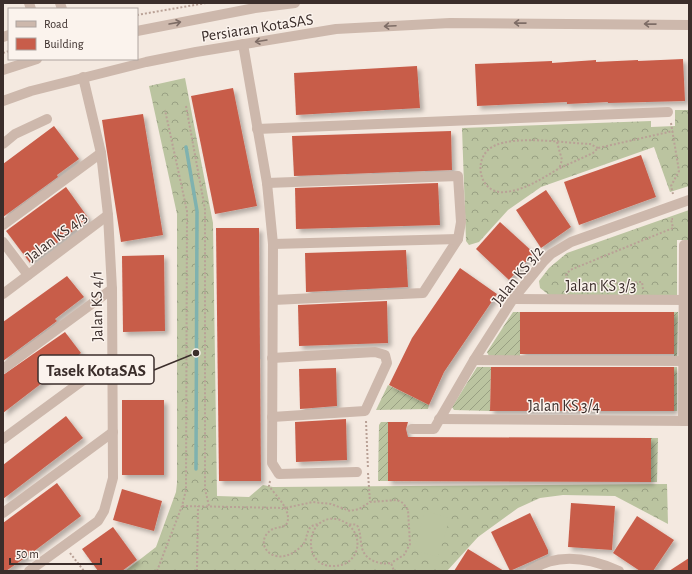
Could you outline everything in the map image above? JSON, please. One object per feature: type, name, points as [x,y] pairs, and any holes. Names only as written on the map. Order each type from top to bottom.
[{"type":"street","name":"Persiaran KotaSAS","points":[[138,31],[255,8],[295,3]]},
{"type":"street","name":"Persiaran KotaSAS","points":[[3,100],[30,90],[83,76],[196,52],[336,29],[450,23],[689,25]]},
{"type":"street","points":[[243,44],[267,183],[273,244],[272,463],[279,474],[357,472]]},
{"type":"street","points":[[3,70],[34,60]]},
{"type":"street","name":"Jalan KS 4/1","points":[[29,571],[98,521],[104,511],[112,478],[112,289],[108,216],[101,152],[83,76]]},
{"type":"street","points":[[257,129],[668,112]]},
{"type":"street","points":[[3,144],[15,134],[47,119]]},
{"type":"street","points":[[3,225],[101,152]]},
{"type":"street","points":[[267,183],[458,176],[461,222],[458,239],[423,293],[273,300]]},
{"type":"street","name":"Jalan KS 3/2","points":[[439,420],[474,360],[513,299],[542,262],[560,247],[592,234],[689,200]]},
{"type":"street","name":"Jalan KS 4/3","points":[[3,294],[108,216]]},
{"type":"street","points":[[273,244],[458,239]]},
{"type":"street","points":[[3,242],[28,275]]},
{"type":"street","points":[[686,421],[686,300],[684,245],[689,245]]},
{"type":"street","points":[[3,369],[112,289]]},
{"type":"street","name":"Jalan KS 3/3","points":[[513,299],[686,300]]},
{"type":"street","points":[[272,358],[375,352],[385,355],[387,363],[365,412],[272,417]]},
{"type":"street","points":[[3,439],[112,359]]},
{"type":"street","points":[[474,360],[686,361]]},
{"type":"street","points":[[412,429],[434,428],[439,420]]},
{"type":"street","name":"Jalan KS 3/4","points":[[439,420],[686,421]]},
{"type":"street","points":[[3,513],[113,432]]},
{"type":"street","points":[[530,571],[538,566],[554,560],[572,558],[613,570]]},
{"type":"path","points":[[138,16],[206,3]]},
{"type":"path","points":[[186,106],[205,209],[204,489],[209,506]]},
{"type":"path","points":[[157,571],[182,506],[186,490],[187,211],[165,110]]},
{"type":"path","points":[[668,112],[673,131],[679,171],[671,186],[677,204]]},
{"type":"path","points":[[598,148],[590,144],[534,140],[498,144],[488,150],[481,163],[480,170],[486,185],[492,191],[499,192],[528,186],[593,153],[598,148],[673,131]]},
{"type":"path","points":[[557,142],[562,160],[559,169]]},
{"type":"path","points":[[643,300],[642,282],[572,284],[567,280],[567,273],[570,270],[673,228],[671,219],[676,217]]},
{"type":"path","points":[[365,412],[370,502]]},
{"type":"path","points":[[279,474],[271,479],[269,486],[285,508],[288,518],[287,524],[271,530],[265,538],[265,548],[272,556],[286,556],[305,542],[308,529],[311,526],[332,519],[338,519],[350,525],[357,535],[358,542],[355,553],[346,563],[330,566],[317,559],[310,546],[312,534],[319,524]]},
{"type":"path","points":[[182,506],[285,508],[313,502],[332,504],[345,509],[355,510],[370,502],[397,500],[403,503],[408,510],[410,544],[404,555],[390,563],[378,563],[365,554],[362,549],[359,529],[356,524],[350,525]]},
{"type":"path","points":[[197,571],[198,506]]},
{"type":"path","points":[[64,546],[84,571]]},
{"type":"path","points":[[390,563],[394,571]]},
{"type":"green space","points":[[185,78],[213,223],[217,496],[249,497],[263,485],[273,487],[667,484],[668,524],[615,496],[563,495],[540,498],[518,508],[478,537],[447,571],[125,571],[156,547],[176,492],[177,214],[149,86]]},
{"type":"green space","points":[[675,110],[689,110],[689,186],[670,192],[654,147],[541,187],[508,210],[479,242],[469,245],[466,241],[462,128],[651,121],[651,127],[675,126]]},
{"type":"green space","points":[[689,210],[689,240],[677,240],[677,296],[549,295],[540,288],[539,281],[549,268],[567,253]]},
{"type":"green space","points":[[513,312],[520,312],[520,357],[489,356],[487,352]]},
{"type":"green space","points":[[674,312],[678,312],[677,357],[674,357]]},
{"type":"green space","points":[[477,367],[491,367],[490,411],[454,410],[452,407]]},
{"type":"green space","points":[[674,367],[677,367],[677,411],[674,411]]},
{"type":"green space","points":[[388,385],[429,405],[428,409],[376,410]]},
{"type":"green space","points":[[381,422],[388,422],[388,481],[378,481],[379,425]]},
{"type":"green space","points":[[651,438],[658,438],[657,482],[651,482]]},
{"type":"green space","points":[[425,511],[450,518],[438,557],[414,550]]},
{"type":"building","points":[[683,59],[685,101],[567,104],[567,102],[477,106],[475,64]]},
{"type":"building","points":[[417,66],[420,108],[296,115],[294,73]]},
{"type":"building","points":[[233,88],[257,206],[215,214],[191,96]]},
{"type":"building","points":[[143,114],[163,235],[121,242],[102,120]]},
{"type":"building","points":[[54,126],[79,159],[57,175],[58,177],[3,217],[3,164]]},
{"type":"building","points":[[451,131],[452,170],[294,176],[292,136]]},
{"type":"building","points":[[641,155],[656,197],[579,225],[564,182]]},
{"type":"building","points":[[438,183],[440,225],[296,229],[295,188]]},
{"type":"building","points":[[66,187],[89,219],[30,263],[6,231]]},
{"type":"building","points":[[546,190],[571,227],[541,248],[516,210]]},
{"type":"building","points":[[500,222],[534,253],[509,280],[476,249]]},
{"type":"building","points":[[216,228],[259,228],[261,481],[219,481]]},
{"type":"building","points":[[406,250],[408,287],[306,292],[305,253]]},
{"type":"building","points":[[164,255],[165,331],[123,332],[122,256]]},
{"type":"building","points":[[460,268],[497,294],[444,372],[429,405],[389,385],[412,338]]},
{"type":"building","points":[[67,276],[84,297],[55,319],[57,321],[3,361],[3,322]]},
{"type":"building","points":[[387,301],[388,343],[299,346],[298,305]]},
{"type":"building","points":[[520,312],[674,312],[674,354],[520,354]]},
{"type":"building","points":[[65,332],[81,353],[3,413],[3,375]]},
{"type":"building","points":[[491,367],[674,367],[674,411],[490,411]]},
{"type":"building","points":[[336,368],[337,406],[300,409],[299,369]]},
{"type":"building","points":[[122,400],[164,400],[164,475],[122,475]]},
{"type":"building","points":[[66,416],[83,438],[3,499],[3,465]]},
{"type":"building","points":[[346,419],[347,460],[296,462],[295,422]]},
{"type":"building","points":[[388,422],[408,422],[406,429],[408,437],[651,438],[651,482],[388,481]]},
{"type":"building","points":[[57,483],[81,516],[29,555],[6,571],[3,571],[3,523]]},
{"type":"building","points":[[122,489],[162,501],[154,531],[113,520]]},
{"type":"building","points":[[571,503],[615,506],[612,550],[568,547]]},
{"type":"building","points":[[530,513],[548,550],[548,554],[510,571],[491,532]]},
{"type":"building","points":[[637,516],[674,540],[653,571],[640,571],[613,553]]},
{"type":"building","points":[[113,527],[137,560],[122,571],[98,571],[82,549]]},
{"type":"building","points":[[468,549],[504,571],[454,571]]},
{"type":"building","points":[[689,558],[689,571],[669,571]]},
{"type":"waterway","points":[[186,147],[197,211],[196,469]]},
{"type":"place","name":"Tasek KotaSAS","points":[[196,353]]}]
